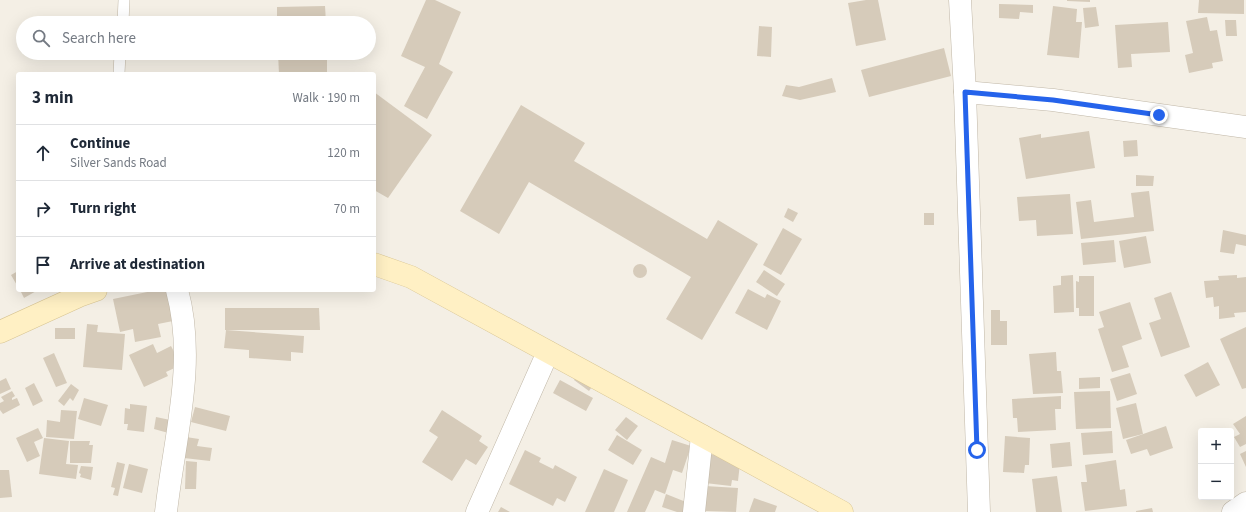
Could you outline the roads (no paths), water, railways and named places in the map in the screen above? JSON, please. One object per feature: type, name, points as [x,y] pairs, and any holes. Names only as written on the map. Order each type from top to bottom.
[{"type":"street","points":[[960,0],[965,92],[979,512]]},
{"type":"street","points":[[965,92],[1053,100],[1246,127]]},
{"type":"street","points":[[376,265],[411,277],[842,512]]},
{"type":"street","points":[[0,332],[91,292]]},
{"type":"street","points":[[166,512],[180,414],[186,358],[182,307],[178,292]]},
{"type":"street","points":[[477,512],[548,352]]},
{"type":"street","points":[[694,512],[702,436]]},
{"type":"street","points":[[1233,512],[1246,503]]},
{"type":"lane","points":[[123,16],[124,0]]},
{"type":"lane","points":[[119,72],[120,60]]}]
